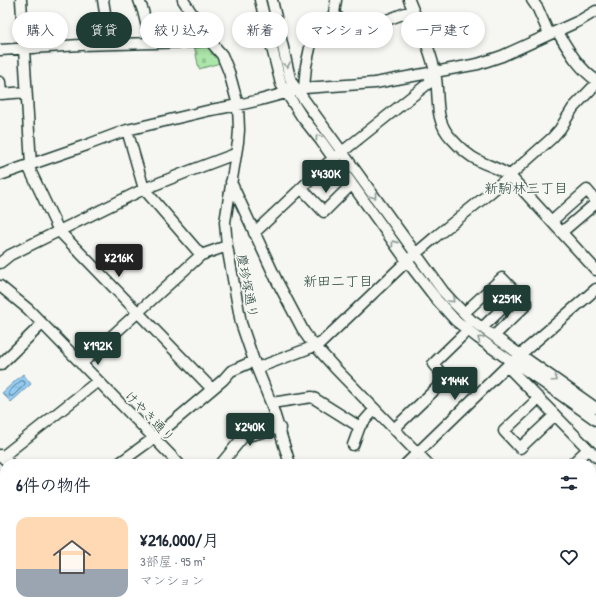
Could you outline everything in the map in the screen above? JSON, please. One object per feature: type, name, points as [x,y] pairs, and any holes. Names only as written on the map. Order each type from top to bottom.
[{"type":"street","points":[[21,0],[22,12]]},
{"type":"street","points":[[103,0],[105,12]]},
{"type":"street","points":[[139,0],[143,12]]},
{"type":"street","name":"慶珍塚通り","points":[[183,0],[191,12]]},
{"type":"street","points":[[260,0],[281,84],[286,93],[407,261],[437,300],[456,320],[511,363],[596,420]]},
{"type":"street","points":[[272,0],[290,78],[300,88],[342,152],[443,291],[464,313],[482,328],[596,408]]},
{"type":"street","points":[[334,12],[336,0]]},
{"type":"street","points":[[409,0],[428,49],[435,76],[438,112],[445,132],[461,148],[478,161],[510,176],[596,270]]},
{"type":"street","points":[[532,0],[553,33],[588,75],[596,80]]},
{"type":"street","points":[[393,18],[413,10]]},
{"type":"street","points":[[0,175],[127,130],[238,105],[300,88],[375,83],[435,76],[490,61],[579,21],[596,11]]},
{"type":"street","points":[[0,50],[24,48],[29,165],[58,231],[212,389]]},
{"type":"street","name":"慶珍塚通り","points":[[216,48],[222,55],[234,88],[238,105],[238,142],[225,222],[227,246],[241,323],[280,428],[289,459]]},
{"type":"street","points":[[300,88],[310,48]]},
{"type":"street","points":[[254,232],[333,158],[430,82],[435,76]]},
{"type":"street","points":[[0,82],[1,94],[26,92]]},
{"type":"street","points":[[125,459],[154,438],[231,371],[256,365],[321,343],[416,253],[510,176],[552,138],[560,129],[573,108],[596,84]]},
{"type":"street","points":[[127,130],[144,190],[201,255]]},
{"type":"street","points":[[0,263],[10,255],[144,190],[235,154]]},
{"type":"street","points":[[231,182],[277,281],[309,340],[423,459]]},
{"type":"street","points":[[301,188],[324,212],[352,184]]},
{"type":"street","points":[[552,221],[587,190],[596,202],[562,232]]},
{"type":"street","points":[[81,364],[201,255],[227,246]]},
{"type":"street","points":[[464,313],[502,278],[527,304],[494,336]]},
{"type":"street","name":"けやき通り","points":[[0,286],[14,297],[42,324],[174,459]]},
{"type":"street","points":[[411,459],[520,354],[596,289]]},
{"type":"street","points":[[482,328],[517,294]]},
{"type":"street","points":[[0,365],[42,324]]},
{"type":"street","points":[[394,428],[446,379],[433,364],[468,330]]},
{"type":"street","points":[[511,363],[539,398],[596,458]]},
{"type":"street","points":[[4,459],[98,381]]},
{"type":"street","points":[[271,403],[312,397],[360,426]]},
{"type":"street","points":[[539,398],[504,431],[520,448],[555,415]]},
{"type":"street","points":[[353,445],[360,426],[375,410]]},
{"type":"street","points":[[225,459],[243,437],[280,428]]},
{"type":"street","points":[[577,459],[588,449]]},
{"type":"green space","points":[[195,48],[210,48],[220,63],[199,69]]},
{"type":"water","points":[[23,374],[31,384],[11,402],[2,393]]},
{"type":"district","name":"新駒林三丁目","points":[[526,188]]},
{"type":"district","name":"新田二丁目","points":[[338,281]]}]
